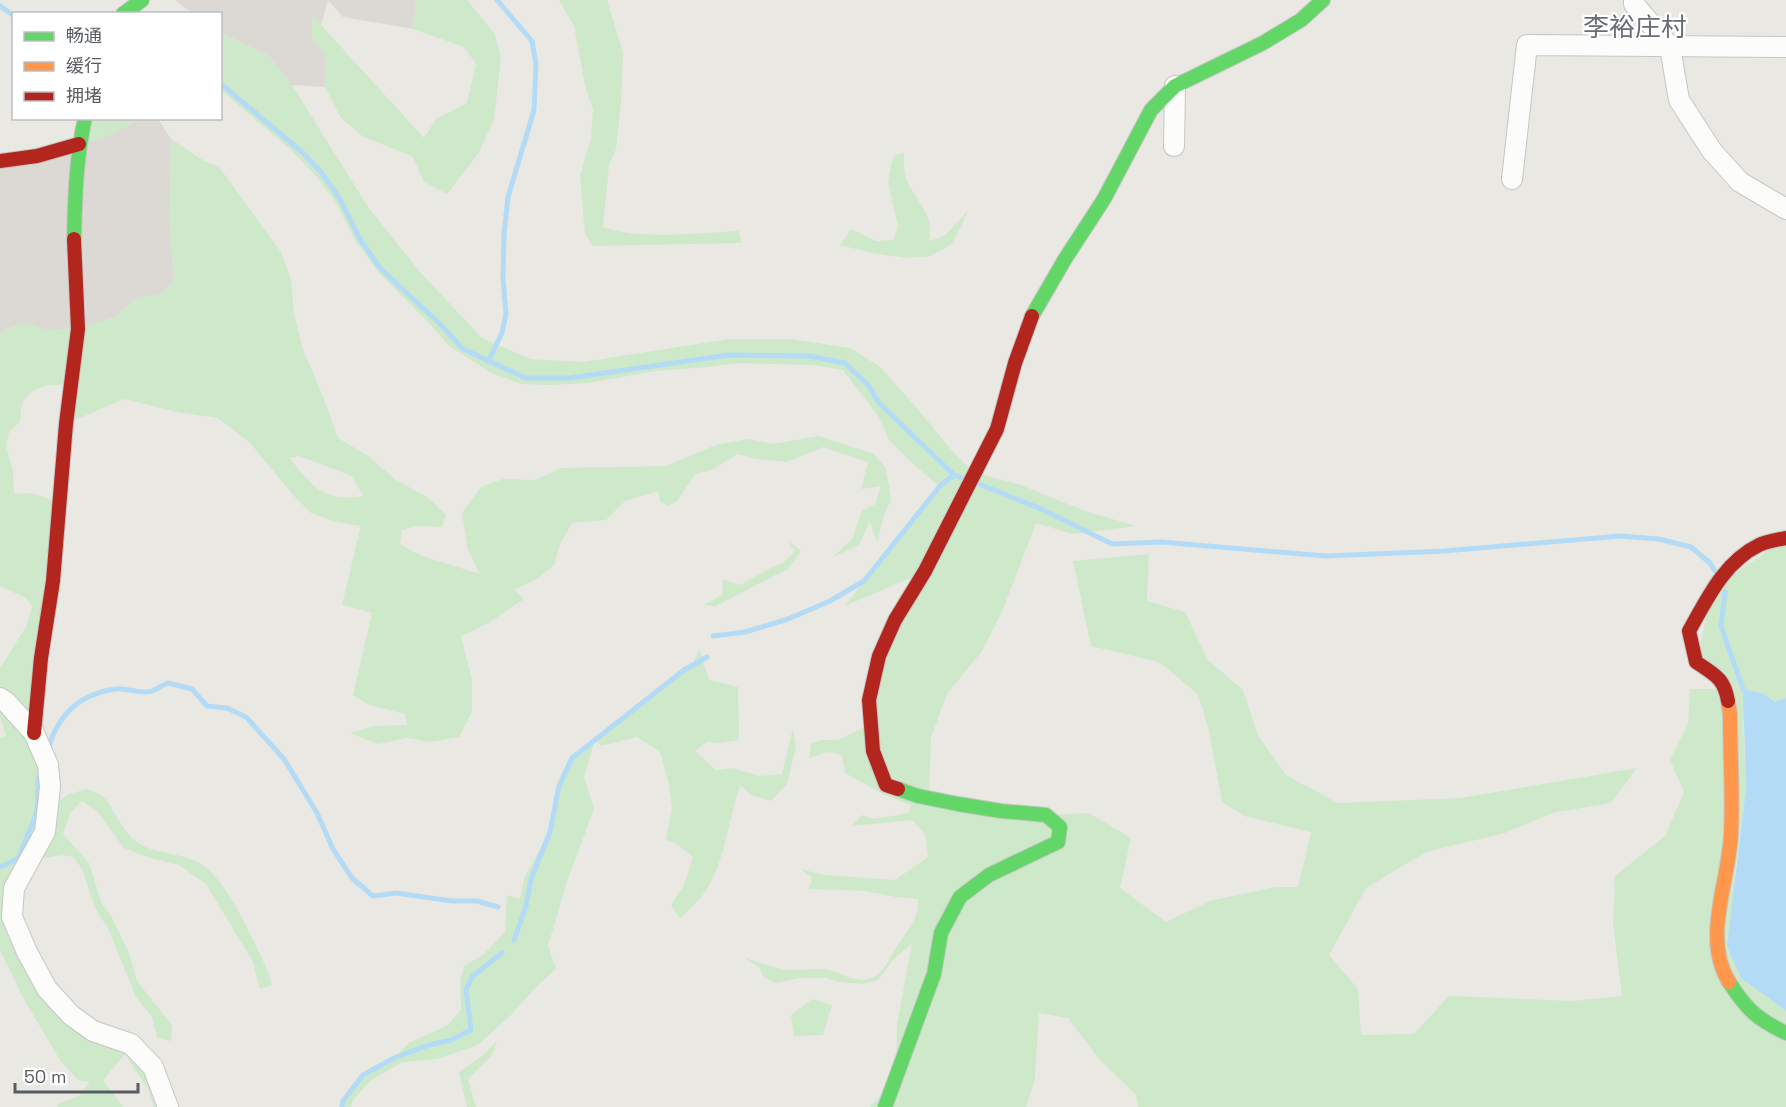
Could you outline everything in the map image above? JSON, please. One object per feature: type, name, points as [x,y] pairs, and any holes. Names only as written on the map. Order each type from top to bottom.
[{"type":"street","points":[[126,12],[142,0]]},
{"type":"street","points":[[885,1107],[934,974],[941,933],[960,897],[989,875],[1058,842],[1060,827],[1046,814],[1001,811],[918,796],[886,785],[873,751],[869,700],[879,656],[896,620],[955,514],[996,429],[1015,363],[1032,316],[1065,259],[1104,200],[1151,110],[1175,86],[1263,44],[1301,20],[1323,0]]},
{"type":"street","points":[[1634,0],[1634,4],[1670,47],[1679,100],[1712,151],[1740,182],[1786,209]]},
{"type":"street","points":[[1512,179],[1527,45],[1786,48]]},
{"type":"street","points":[[1174,146],[1175,86]]},
{"type":"street","points":[[34,734],[78,329],[74,239],[75,184],[79,144],[85,120]]},
{"type":"street","points":[[0,161],[37,156],[79,144]]},
{"type":"street","points":[[1786,538],[1759,544],[1729,566],[1689,631],[1696,662],[1720,678],[1726,688],[1730,714],[1731,835],[1716,938],[1723,972],[1740,999],[1761,1021],[1786,1033]]},
{"type":"street","points":[[0,698],[34,734],[48,765],[50,787],[45,832],[14,888],[12,917],[27,952],[47,989],[71,1015],[93,1031],[131,1044],[153,1067],[168,1107]]},
{"type":"shaded area","points":[[175,0],[328,0],[321,25],[313,16],[326,55],[325,87],[292,85],[269,56],[222,33],[222,12],[191,12]]},
{"type":"shaded area","points":[[328,0],[416,0],[413,29],[343,17]]},
{"type":"shaded area","points":[[136,120],[159,120],[171,139],[170,222],[174,281],[163,293],[137,298],[115,317],[78,329],[45,330],[27,323],[3,330],[0,335],[0,161],[115,133]]},
{"type":"green space","points":[[416,0],[467,0],[495,34],[501,59],[494,119],[478,154],[447,194],[424,182],[413,157],[362,136],[341,118],[325,87],[326,55],[311,37],[312,15],[424,138],[436,119],[467,103],[476,64],[464,47],[413,29]]},
{"type":"green space","points":[[559,0],[607,0],[623,53],[616,149],[609,165],[603,227],[651,235],[739,231],[741,243],[593,246],[585,234],[580,176],[591,138],[593,109],[585,85],[574,26]]},
{"type":"green space","points":[[222,34],[269,56],[292,85],[368,207],[420,272],[482,338],[531,359],[583,362],[729,339],[791,339],[850,348],[879,366],[973,472],[1021,485],[1085,511],[1136,526],[1072,534],[1036,523],[1002,612],[982,651],[947,694],[931,737],[929,798],[1046,815],[1089,813],[1131,838],[1120,888],[1166,922],[1210,901],[1276,887],[1298,887],[1311,832],[1244,816],[1222,802],[1209,731],[1198,694],[1159,662],[1091,646],[1073,561],[1149,554],[1147,601],[1185,612],[1207,659],[1243,690],[1258,736],[1286,775],[1338,803],[1461,798],[1637,768],[1611,803],[1552,813],[1505,833],[1426,852],[1366,888],[1329,955],[1358,989],[1361,1035],[1414,1034],[1449,996],[1573,1001],[1622,996],[1613,924],[1615,876],[1665,836],[1684,792],[1670,760],[1688,724],[1690,689],[1726,689],[1696,662],[1713,589],[1786,538],[1786,698],[1775,702],[1764,694],[1743,722],[1746,789],[1734,883],[1741,978],[1786,1011],[1786,1107],[1138,1107],[1136,1095],[1099,1059],[1068,1018],[1039,1013],[1035,1079],[1026,1107],[870,1107],[896,1078],[897,1025],[912,943],[893,960],[878,980],[863,984],[826,978],[800,978],[776,983],[763,977],[760,968],[743,957],[779,968],[824,969],[854,979],[869,979],[875,977],[884,968],[916,916],[918,899],[866,891],[808,889],[813,878],[800,869],[824,875],[895,880],[928,857],[925,834],[912,820],[852,826],[862,815],[875,819],[909,813],[911,805],[885,795],[845,773],[842,755],[828,752],[809,758],[811,744],[821,740],[838,740],[871,724],[869,700],[924,572],[845,606],[939,486],[889,440],[879,417],[843,370],[813,365],[738,363],[655,371],[589,383],[550,385],[520,384],[490,372],[449,346],[379,273],[355,240],[335,201],[316,176],[292,151],[222,91]]},
{"type":"green space","points":[[85,120],[135,120],[109,136],[79,144]]},
{"type":"green space","points":[[171,139],[204,161],[219,167],[281,252],[291,279],[294,313],[302,347],[338,438],[368,456],[396,480],[427,497],[446,515],[442,527],[416,526],[402,530],[400,544],[422,556],[480,574],[468,550],[462,513],[481,487],[503,479],[535,480],[561,468],[666,466],[716,445],[749,439],[773,444],[819,436],[874,454],[886,469],[891,500],[884,515],[877,543],[870,521],[859,545],[833,557],[852,539],[862,511],[875,504],[881,486],[861,489],[868,462],[823,447],[787,462],[756,459],[738,454],[710,471],[696,473],[677,501],[668,506],[660,502],[658,491],[625,501],[606,520],[572,523],[560,544],[554,565],[537,579],[514,590],[524,599],[487,624],[461,636],[472,680],[472,712],[459,737],[430,742],[407,738],[378,744],[350,733],[374,726],[407,725],[405,714],[369,705],[353,695],[372,613],[342,605],[361,526],[333,521],[311,513],[250,443],[218,418],[177,412],[124,399],[66,424],[71,385],[44,386],[32,392],[23,402],[20,422],[9,432],[6,445],[13,471],[14,494],[32,493],[59,503],[41,658],[48,810],[67,795],[86,789],[99,794],[106,800],[128,834],[139,843],[201,864],[221,885],[240,914],[272,985],[260,989],[253,962],[206,884],[179,865],[147,857],[124,848],[98,812],[82,801],[70,813],[63,834],[89,863],[101,902],[111,916],[129,953],[137,981],[172,1025],[171,1041],[157,1038],[152,1017],[136,997],[108,928],[99,915],[90,894],[83,871],[74,857],[62,855],[29,861],[12,917],[71,1015],[131,1044],[168,1107],[154,1107],[149,1091],[125,1054],[103,1080],[123,1107],[58,1107],[57,1104],[79,1096],[90,1082],[78,1080],[60,1060],[22,996],[0,950],[0,738],[6,736],[0,716],[0,668],[26,627],[32,606],[26,598],[0,586],[0,335],[3,330],[27,323],[46,330],[78,329],[115,317],[137,298],[163,293],[174,281],[170,222]],"holes":[[[299,456],[352,476],[363,496],[338,497],[320,490],[289,458]]]},
{"type":"green space","points":[[904,153],[905,174],[928,218],[930,241],[945,235],[968,211],[952,244],[931,256],[907,258],[840,245],[851,229],[876,241],[893,240],[898,227],[888,182],[893,156]]},
{"type":"green space","points":[[788,541],[801,551],[788,569],[716,606],[704,605],[722,595],[723,579],[740,585],[783,563],[795,551]]},
{"type":"green space","points":[[699,648],[709,680],[738,687],[739,740],[707,742],[695,751],[716,770],[732,768],[760,776],[782,774],[793,728],[796,747],[787,784],[771,801],[751,795],[740,785],[722,855],[712,881],[702,896],[680,919],[671,905],[684,885],[693,857],[675,843],[666,840],[672,807],[668,780],[660,752],[637,737],[601,746],[595,740],[693,665]]},
{"type":"green space","points":[[595,740],[584,777],[594,809],[567,881],[548,946],[556,969],[478,1045],[437,1059],[403,1062],[370,1081],[353,1100],[351,1107],[342,1107],[343,1101],[363,1075],[394,1058],[409,1043],[448,1025],[461,1010],[460,980],[464,966],[484,954],[505,932],[507,895],[520,899],[525,876],[550,832],[559,786],[572,758]]},
{"type":"green space","points":[[812,999],[832,1005],[823,1035],[794,1036],[791,1015]]},
{"type":"green space","points":[[497,1041],[492,1055],[468,1079],[476,1107],[467,1107],[459,1072],[482,1056]]},
{"type":"water","points":[[1743,689],[1764,694],[1775,702],[1786,698],[1786,1011],[1741,978],[1727,946],[1746,789]]},
{"type":"waterway","points":[[488,362],[502,333],[506,314],[503,278],[508,197],[534,110],[536,64],[532,41],[497,0]]},
{"type":"waterway","points":[[0,6],[12,15]]},
{"type":"waterway","points":[[222,85],[302,152],[321,172],[340,199],[360,239],[380,268],[440,324],[463,349],[526,378],[570,378],[729,355],[809,356],[845,363],[869,386],[879,403],[954,475],[962,478]]},
{"type":"waterway","points":[[713,636],[745,632],[788,619],[830,601],[864,581],[940,486],[954,475]]},
{"type":"waterway","points":[[979,484],[1039,508],[1112,544],[1161,542],[1326,556],[1444,551],[1620,536],[1659,539],[1691,547],[1710,563],[1715,571]]},
{"type":"waterway","points":[[1725,592],[1721,626],[1743,689]]},
{"type":"waterway","points":[[514,940],[526,906],[531,879],[550,832],[559,786],[572,758],[684,670],[707,657]]},
{"type":"waterway","points":[[49,746],[53,734],[65,715],[91,695],[119,689],[148,692],[168,683],[192,689],[207,706],[227,708],[246,717],[284,759],[317,813],[333,849],[352,878],[373,896],[396,893],[452,901],[477,901],[498,907]]},
{"type":"waterway","points":[[0,867],[18,859],[37,812],[38,778]]},
{"type":"waterway","points":[[342,1107],[343,1101],[363,1075],[394,1058],[429,1045],[451,1040],[471,1030],[466,989],[473,976],[502,953],[498,957]]},
{"type":"traffic: fast","points":[[126,12],[142,0]]},
{"type":"traffic: fast","points":[[1032,316],[1104,199],[1151,110],[1175,86],[1263,43],[1301,20],[1323,0]]},
{"type":"traffic: fast","points":[[74,239],[78,163],[85,120]]},
{"type":"traffic: fast","points":[[885,1107],[934,974],[941,933],[960,897],[989,875],[1058,842],[1060,827],[1046,815],[958,804],[918,796],[898,789]]},
{"type":"traffic: fast","points":[[1729,982],[1753,1013],[1786,1033]]},
{"type":"traffic: slow","points":[[1728,701],[1732,789],[1731,834],[1717,928],[1721,965],[1729,982]]},
{"type":"traffic: jam","points":[[0,161],[37,156],[79,144]]},
{"type":"traffic: jam","points":[[34,733],[41,658],[53,581],[66,424],[78,329],[74,239]]},
{"type":"traffic: jam","points":[[898,789],[886,785],[873,751],[869,700],[879,656],[895,620],[925,571],[997,429],[1015,363],[1032,316]]},
{"type":"traffic: jam","points":[[1728,701],[1721,682],[1696,662],[1689,631],[1718,582],[1736,561],[1759,545],[1786,538]]},
{"type":"district","name":"李裕庄村","points":[[1635,27]]}]
